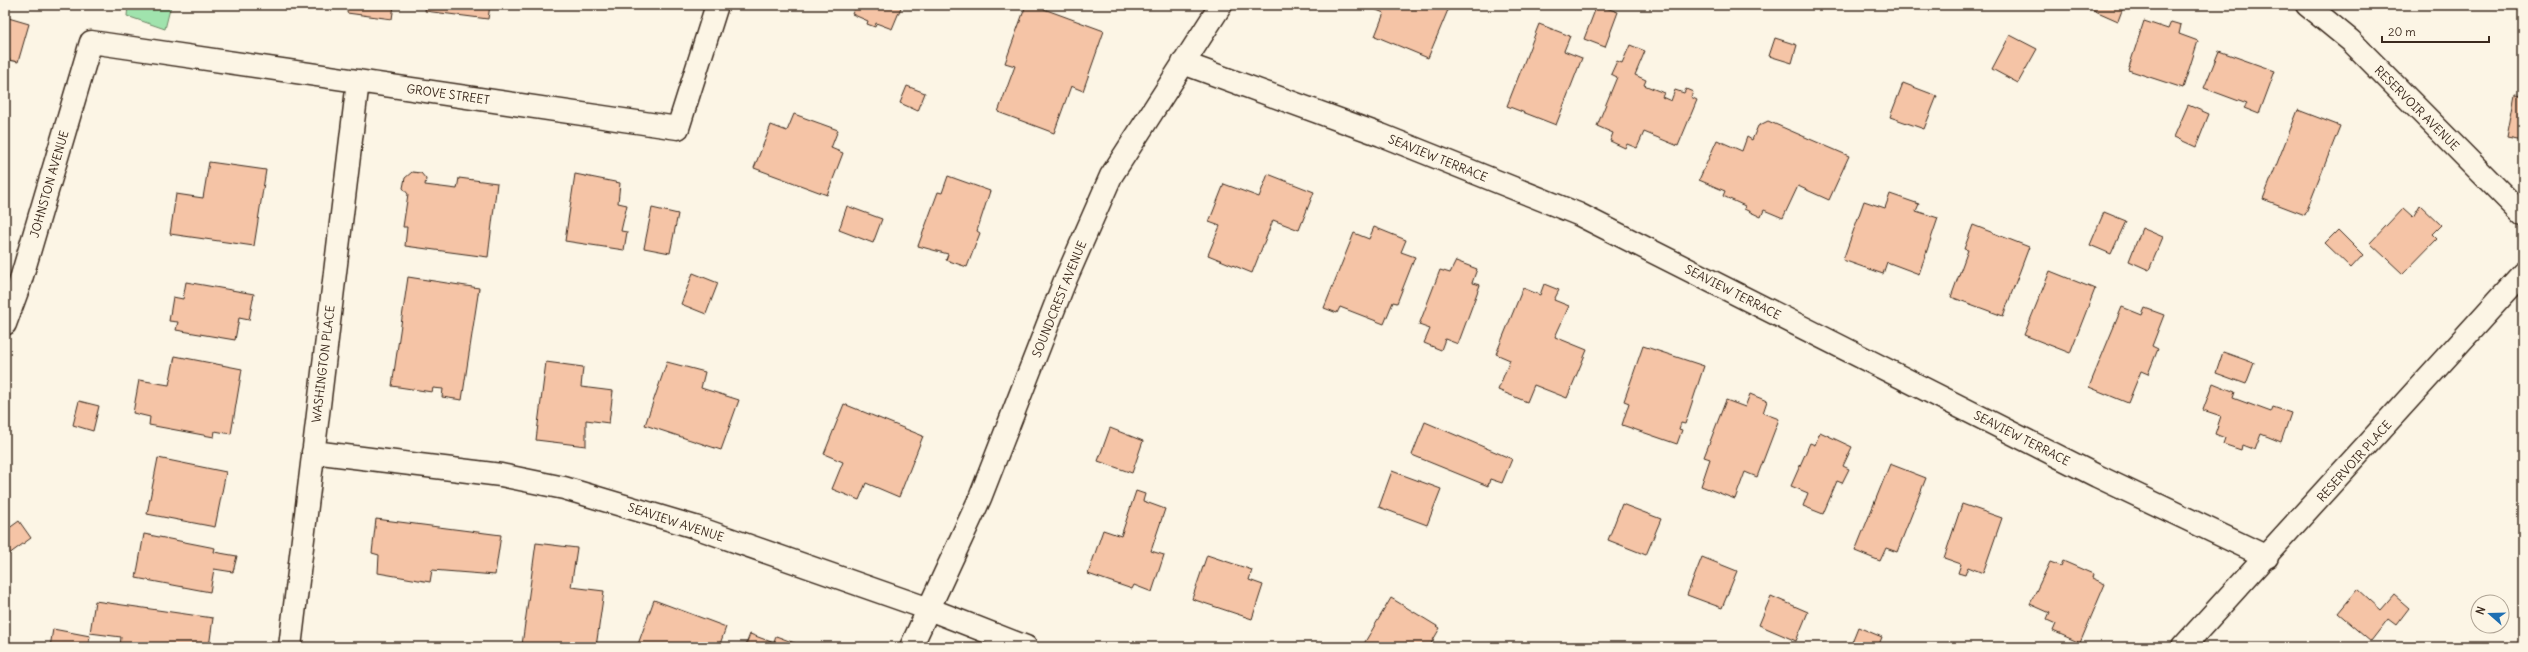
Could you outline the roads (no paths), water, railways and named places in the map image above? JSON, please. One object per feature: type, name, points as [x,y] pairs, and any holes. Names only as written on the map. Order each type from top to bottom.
[{"type":"street","name":"GROVE STREET","points":[[91,42],[678,128],[717,5]]},
{"type":"street","name":"SOUNDCREST AVENUE","points":[[911,647],[980,498],[1064,283],[1111,176],[1221,5]]},
{"type":"street","name":"RESERVOIR AVENUE","points":[[2307,5],[2351,41],[2523,215]]},
{"type":"street","name":"JOHNSTON AVENUE","points":[[5,324],[19,286],[91,42]]},
{"type":"street","name":"SEAVIEW TERRACE","points":[[1183,63],[1381,135],[1578,214],[2097,476],[2267,557]]},
{"type":"street","name":"WASHINGTON PLACE","points":[[290,647],[358,81]]},
{"type":"street","name":"RESERVOIR PLACE","points":[[2183,647],[2267,557],[2523,273]]},
{"type":"street","name":"SEAVIEW AVENUE","points":[[313,452],[501,475],[564,488],[695,527],[929,609],[1026,647]]}]
